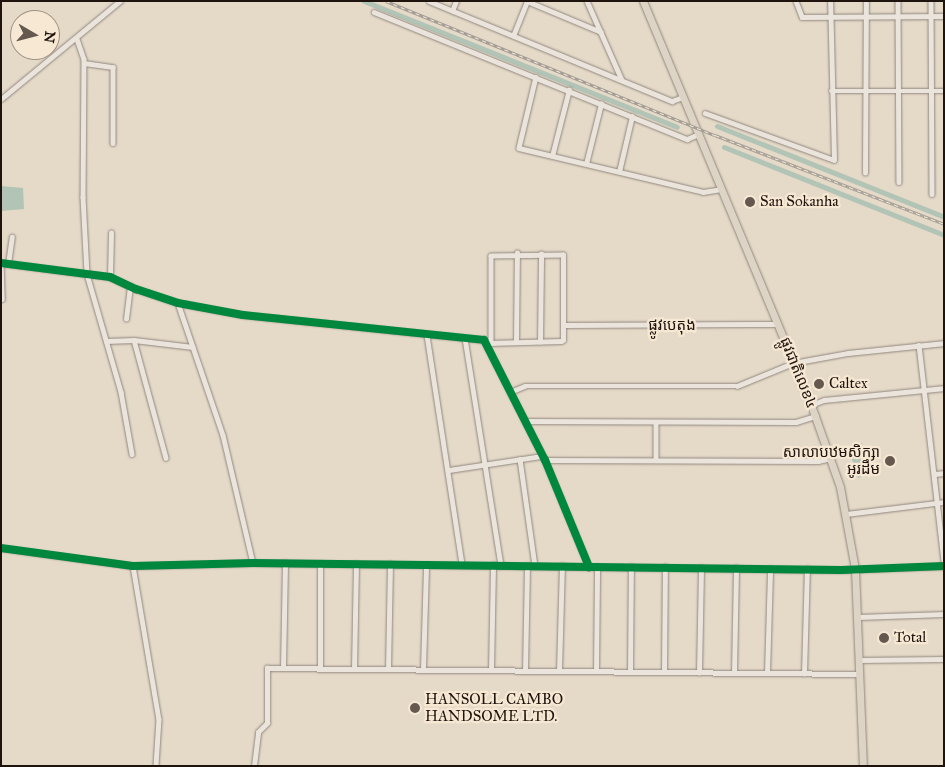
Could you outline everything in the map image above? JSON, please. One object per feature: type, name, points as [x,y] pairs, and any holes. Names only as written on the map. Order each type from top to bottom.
[{"type":"highway","name":"ផ្លូវជាតិលេខ៤","points":[[643,1],[816,416],[831,458],[846,514],[854,569],[860,660],[863,766]]},
{"type":"street","points":[[1,99],[77,39],[120,1]]},
{"type":"street","points":[[428,1],[672,101],[683,97]]},
{"type":"street","points":[[452,10],[456,1]]},
{"type":"street","points":[[513,36],[527,1],[601,32]]},
{"type":"street","points":[[587,1],[622,80]]},
{"type":"street","points":[[796,1],[802,17],[944,16]]},
{"type":"street","points":[[705,113],[831,161],[834,158],[830,1]]},
{"type":"street","points":[[865,173],[866,1]]},
{"type":"street","points":[[898,1],[899,182]]},
{"type":"street","points":[[931,1],[932,194]]},
{"type":"street","points":[[374,12],[687,139],[699,134]]},
{"type":"street","points":[[77,39],[83,51],[84,63],[83,197],[87,274],[121,392],[132,454]]},
{"type":"street","points":[[84,63],[113,67],[113,143]]},
{"type":"street","points":[[536,77],[519,148],[703,192],[721,188]]},
{"type":"street","points":[[552,156],[569,90]]},
{"type":"street","points":[[831,91],[944,91]]},
{"type":"street","points":[[586,164],[601,104]]},
{"type":"street","points":[[618,172],[632,116]]},
{"type":"street","points":[[110,277],[111,233]]},
{"type":"street","points":[[8,264],[12,237]]},
{"type":"street","points":[[516,342],[517,253]]},
{"type":"street","points":[[2,299],[1,263],[110,277],[178,303],[243,316],[465,338],[490,343],[540,342],[563,340],[565,325],[564,257],[517,253],[490,258],[490,343],[510,392],[544,458],[589,566]]},
{"type":"street","points":[[540,254],[540,342]]},
{"type":"street","points":[[126,319],[130,286]]},
{"type":"street","points":[[178,303],[223,435],[253,563]]},
{"type":"street","name":"ផ្លូវបេតុង","points":[[565,325],[763,326],[778,324]]},
{"type":"street","points":[[427,335],[462,565]]},
{"type":"street","points":[[465,338],[501,566]]},
{"type":"street","points":[[106,341],[134,340],[193,347]]},
{"type":"street","points":[[134,340],[166,458]]},
{"type":"street","points":[[510,392],[525,386],[737,386],[793,364],[944,343]]},
{"type":"street","points":[[919,345],[941,502],[944,562]]},
{"type":"street","points":[[811,405],[824,400],[944,388]]},
{"type":"street","points":[[525,421],[656,423],[796,422],[816,416]]},
{"type":"street","points":[[656,423],[656,458]]},
{"type":"street","points":[[449,470],[520,459],[544,458],[656,458],[818,462],[831,458]]},
{"type":"street","points":[[520,459],[534,566]]},
{"type":"street","points":[[936,474],[944,473]]},
{"type":"street","points":[[846,514],[941,502]]},
{"type":"street","points":[[1,548],[133,566],[285,563],[854,569],[944,566]]},
{"type":"street","points":[[283,668],[285,563]]},
{"type":"street","points":[[320,564],[320,668]]},
{"type":"street","points":[[354,669],[356,564]]},
{"type":"street","points":[[388,669],[390,564]]},
{"type":"street","points":[[423,669],[426,565]]},
{"type":"street","points":[[133,566],[159,719],[156,766]]},
{"type":"street","points":[[491,670],[493,566]]},
{"type":"street","points":[[525,670],[526,566]]},
{"type":"street","points":[[559,671],[562,566]]},
{"type":"street","points":[[596,671],[597,567]]},
{"type":"street","points":[[630,672],[631,567]]},
{"type":"street","points":[[664,672],[665,567]]},
{"type":"street","points":[[699,672],[701,568]]},
{"type":"street","points":[[734,673],[736,568]]},
{"type":"street","points":[[768,673],[770,569]]},
{"type":"street","points":[[804,674],[808,569]]},
{"type":"street","points":[[858,617],[944,614]]},
{"type":"street","points":[[860,660],[944,659]]},
{"type":"street","points":[[254,766],[258,732],[265,727],[268,718],[267,668],[860,674]]},
{"type":"shaded area","points":[[1,186],[23,188],[24,209],[1,211]]},
{"type":"shaded area","points":[[862,443],[870,474],[858,478],[848,447]]},
{"type":"waterway","points":[[364,1],[677,127]]},
{"type":"waterway","points":[[717,126],[944,217]]},
{"type":"waterway","points":[[724,147],[944,235]]},
{"type":"railway","points":[[386,1],[715,135],[944,224]]},
{"type":"cycle path","points":[[1,263],[110,277],[136,289],[178,303],[243,315],[484,340],[545,460],[589,567]]},
{"type":"cycle path","points":[[1,548],[133,566],[253,563],[841,570],[944,566]]},
{"type":"place","name":"San Sokanha","points":[[750,202]]},
{"type":"place","name":"Caltex","points":[[819,384]]},
{"type":"place","name":"សាលាបឋមសិក្សា អូរដឹម","points":[[890,461]]},
{"type":"place","name":"Total","points":[[884,638]]},
{"type":"place","name":"HANSOLL CAMBO HANDSOME LTD.","points":[[415,708]]}]
